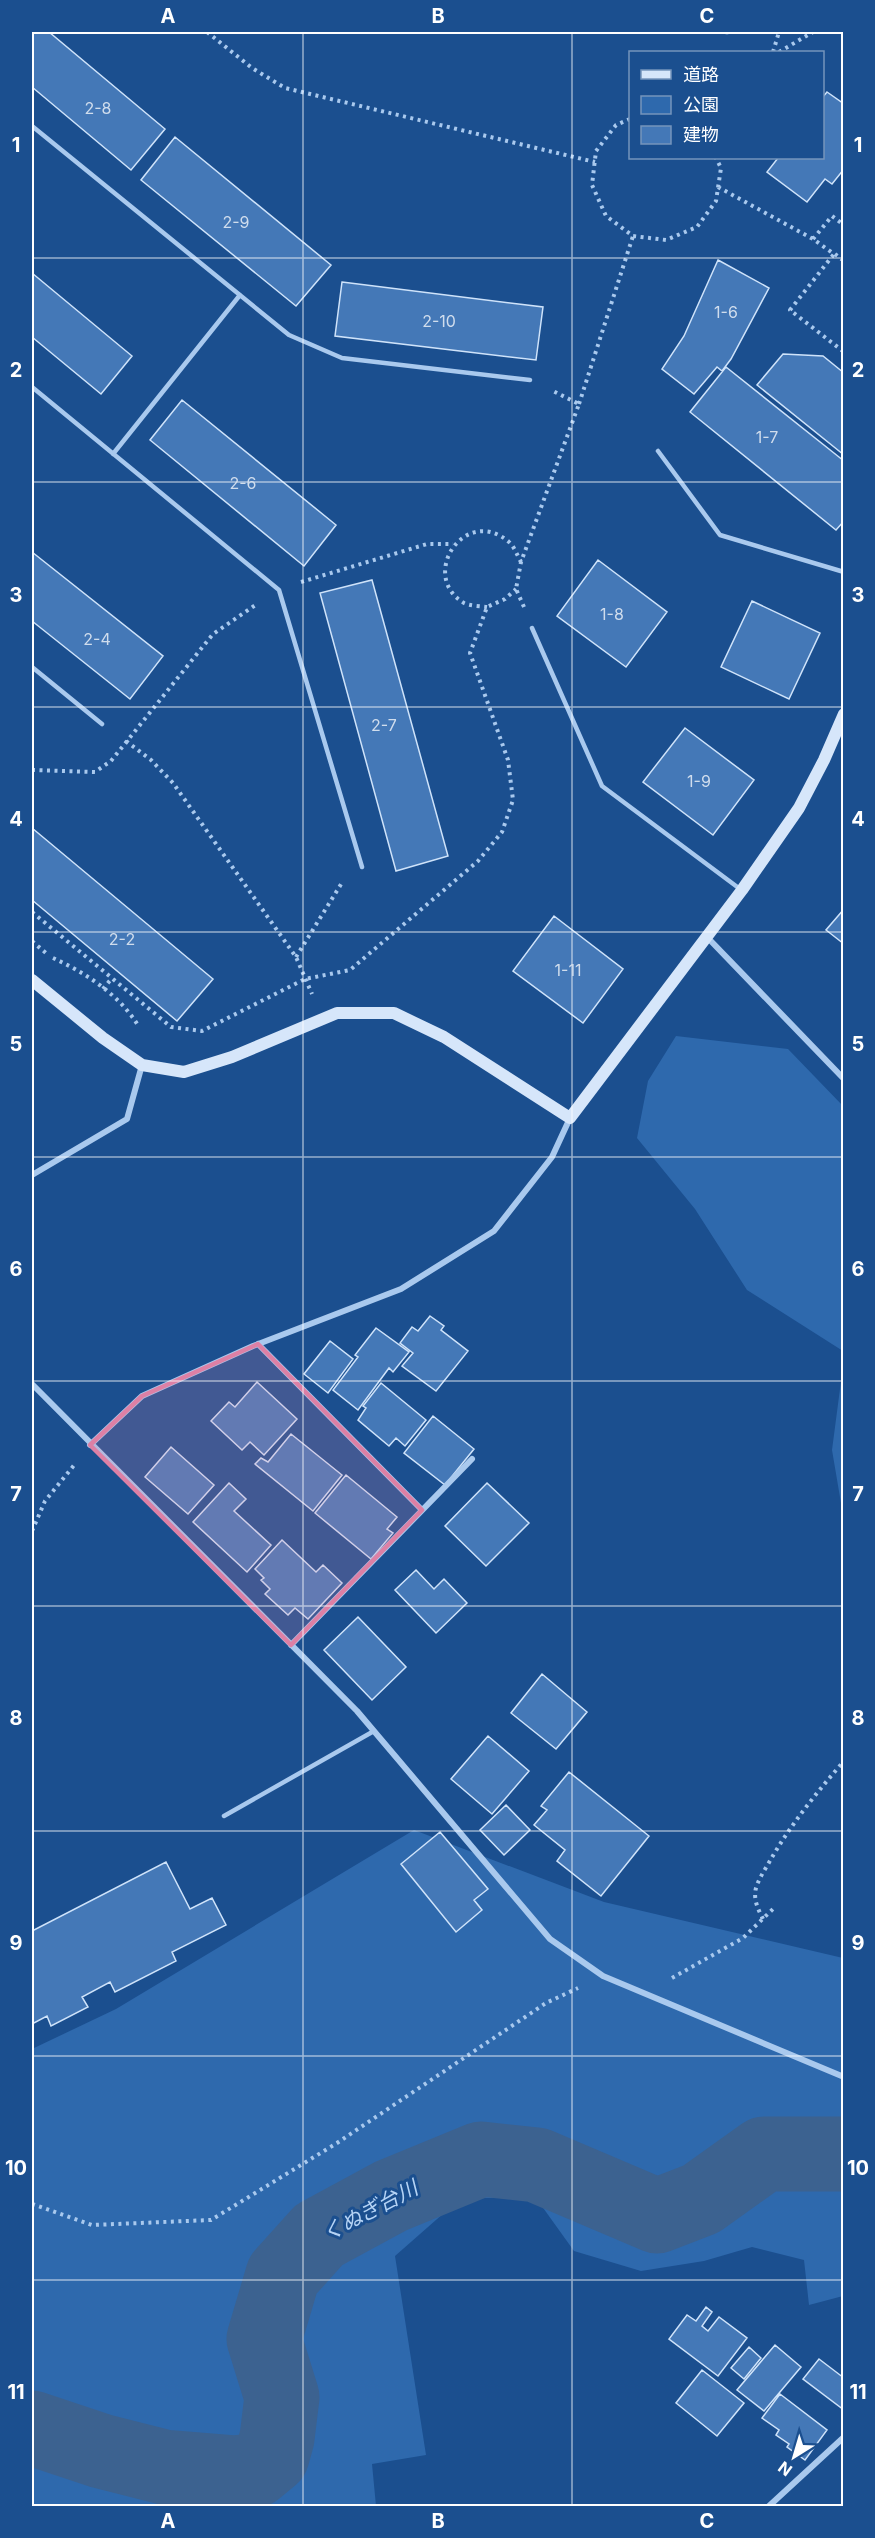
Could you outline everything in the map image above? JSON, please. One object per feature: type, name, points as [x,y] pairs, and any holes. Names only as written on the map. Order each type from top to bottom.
[{"type":"street","points":[[90,1444],[142,1396],[258,1344],[401,1289],[494,1231],[552,1157],[570,1118],[742,890],[799,808],[824,760],[843,714]]},
{"type":"street","points":[[707,936],[843,1079]]},
{"type":"street","points":[[32,980],[103,1038],[142,1065],[184,1072],[232,1057],[337,1013],[394,1013],[444,1036],[570,1118]]},
{"type":"street","points":[[32,1175],[127,1119],[142,1065]]},
{"type":"street","points":[[258,1344],[422,1510]]},
{"type":"street","points":[[32,1384],[374,1731],[550,1940],[603,1976],[843,2078]]},
{"type":"street","points":[[291,1645],[472,1459]]},
{"type":"street","points":[[769,2506],[843,2437]]},
{"type":"lane","points":[[32,126],[289,335],[342,358],[530,380]]},
{"type":"lane","points":[[113,454],[240,295]]},
{"type":"lane","points":[[32,387],[279,590],[362,867]]},
{"type":"lane","points":[[658,451],[720,535],[843,572]]},
{"type":"lane","points":[[532,628],[602,786],[742,890]]},
{"type":"lane","points":[[32,667],[102,724]]},
{"type":"lane","points":[[224,1816],[374,1731]]},
{"type":"path","points":[[207,32],[252,68],[285,88],[595,162]]},
{"type":"path","points":[[773,51],[779,32]]},
{"type":"path","points":[[781,51],[813,32]]},
{"type":"path","points":[[629,119],[616,125],[596,151],[592,185],[606,216],[633,237],[666,240],[697,227],[716,201],[721,168],[716,159]]},
{"type":"path","points":[[718,187],[813,239],[843,261]]},
{"type":"path","points":[[813,239],[832,216],[843,225]]},
{"type":"path","points":[[532,628],[516,589],[521,562],[579,404],[633,237]]},
{"type":"path","points":[[834,254],[790,310],[843,352]]},
{"type":"path","points":[[530,380],[579,404]]},
{"type":"path","points":[[487,608],[465,603],[448,586],[444,564],[453,544],[471,532],[493,532],[511,543],[521,562]]},
{"type":"path","points":[[32,771],[95,772],[111,761],[213,633],[279,590],[427,544],[453,544]]},
{"type":"path","points":[[32,912],[171,1027],[201,1031],[305,979],[350,970],[478,861],[502,832],[513,800],[508,760],[470,653],[487,608],[516,589]]},
{"type":"path","points":[[102,724],[151,760],[173,783],[296,957],[323,1019]]},
{"type":"path","points":[[296,957],[359,854]]},
{"type":"path","points":[[32,941],[49,957],[81,971],[129,1009],[142,1031]]},
{"type":"path","points":[[103,989],[112,978]]},
{"type":"path","points":[[32,1531],[45,1501],[90,1444]]},
{"type":"path","points":[[763,1919],[756,1905],[756,1889],[784,1836],[811,1798],[843,1761]]},
{"type":"path","points":[[644,1993],[743,1938],[775,1907]]},
{"type":"path","points":[[32,2204],[92,2225],[211,2220],[338,2144],[546,2003]]},
{"type":"highlighted area","points":[[258,1344],[422,1510],[291,1645],[90,1445],[142,1396]]},
{"type":"green space","points":[[676,1036],[788,1049],[843,1106],[843,1351],[747,1290],[695,1209],[637,1138],[648,1081]]},
{"type":"green space","points":[[843,1366],[844,1515],[832,1450]]},
{"type":"green space","points":[[414,1830],[604,1902],[843,1958],[843,2296],[809,2305],[804,2260],[752,2247],[704,2261],[641,2271],[574,2251],[536,2198],[461,2198],[395,2256],[426,2455],[372,2464],[376,2506],[32,2506],[32,2049],[116,2009]]},
{"type":"building","points":[[32,32],[49,32],[165,129],[131,170],[32,87]]},
{"type":"building","points":[[827,92],[844,104],[844,169],[832,184],[825,179],[807,202],[767,172],[777,159],[824,159],[824,96]]},
{"type":"building","points":[[175,137],[331,265],[296,306],[141,180]]},
{"type":"building","points":[[718,260],[769,288],[731,359],[722,371],[717,367],[694,394],[662,369],[684,336]]},
{"type":"building","points":[[32,273],[132,356],[101,394],[32,337]]},
{"type":"building","points":[[342,282],[543,307],[536,360],[335,336]]},
{"type":"building","points":[[783,354],[823,356],[844,373],[844,455],[757,385]]},
{"type":"building","points":[[726,367],[844,461],[844,521],[836,530],[690,412]]},
{"type":"building","points":[[182,400],[336,525],[304,566],[150,440]]},
{"type":"building","points":[[32,552],[163,656],[130,699],[32,621]]},
{"type":"building","points":[[598,560],[667,612],[626,667],[557,616]]},
{"type":"building","points":[[372,580],[448,856],[396,871],[320,593]]},
{"type":"building","points":[[752,601],[820,633],[789,699],[721,667]]},
{"type":"building","points":[[685,728],[754,780],[713,835],[643,782]]},
{"type":"building","points":[[32,828],[213,979],[177,1021],[32,900]]},
{"type":"building","points":[[844,909],[844,944],[826,930]]},
{"type":"building","points":[[554,916],[623,969],[583,1023],[513,971]]},
{"type":"building","points":[[430,1316],[444,1326],[441,1330],[468,1351],[436,1391],[402,1366],[413,1353],[400,1343],[412,1327],[418,1331]]},
{"type":"building","points":[[376,1328],[409,1352],[393,1372],[389,1368],[358,1410],[333,1390],[358,1357],[355,1355]]},
{"type":"building","points":[[330,1341],[353,1359],[328,1393],[304,1374]]},
{"type":"building","points":[[257,1382],[297,1419],[264,1455],[250,1442],[242,1450],[211,1421],[229,1402],[235,1407]]},
{"type":"building","points":[[381,1383],[426,1420],[405,1446],[396,1438],[389,1446],[358,1420],[366,1408],[363,1406]]},
{"type":"building","points":[[433,1416],[474,1449],[445,1485],[404,1453]]},
{"type":"building","points":[[291,1434],[342,1475],[313,1511],[255,1464],[261,1458],[268,1462]]},
{"type":"building","points":[[171,1447],[214,1485],[188,1514],[145,1477]]},
{"type":"building","points":[[346,1475],[397,1517],[387,1529],[393,1533],[371,1559],[315,1513]]},
{"type":"building","points":[[229,1483],[246,1499],[234,1511],[271,1545],[247,1572],[193,1522]]},
{"type":"building","points":[[487,1483],[529,1523],[486,1566],[445,1526]]},
{"type":"building","points":[[282,1540],[316,1572],[323,1565],[342,1583],[308,1619],[295,1608],[288,1615],[265,1594],[270,1589],[255,1569]]},
{"type":"building","points":[[416,1570],[434,1589],[444,1579],[467,1603],[436,1633],[395,1590]]},
{"type":"building","points":[[358,1617],[406,1667],[372,1700],[324,1650]]},
{"type":"building","points":[[542,1674],[587,1712],[556,1749],[511,1713]]},
{"type":"building","points":[[488,1736],[529,1771],[492,1814],[451,1779]]},
{"type":"building","points":[[569,1772],[649,1836],[601,1896],[557,1861],[565,1850],[534,1825],[547,1810],[541,1806]]},
{"type":"building","points":[[506,1805],[530,1830],[504,1855],[480,1830]]},
{"type":"building","points":[[440,1832],[488,1889],[474,1900],[482,1910],[456,1932],[401,1864]]},
{"type":"building","points":[[166,1862],[190,1909],[212,1898],[226,1925],[172,1952],[176,1961],[115,1992],[110,1982],[82,1997],[88,2007],[51,2026],[47,2016],[32,2024],[32,1931]]},
{"type":"building","points":[[706,2307],[712,2312],[702,2326],[708,2331],[719,2317],[747,2338],[718,2376],[669,2339],[687,2315],[696,2321]]},
{"type":"building","points":[[775,2345],[801,2367],[764,2411],[737,2390]]},
{"type":"building","points":[[749,2347],[761,2358],[744,2379],[731,2368]]},
{"type":"building","points":[[819,2359],[844,2378],[844,2410],[803,2379]]},
{"type":"building","points":[[702,2370],[744,2403],[717,2436],[676,2403]]},
{"type":"building","points":[[780,2394],[827,2430],[805,2460],[787,2447],[789,2444],[776,2435],[779,2430],[762,2418]]},
{"type":"waterway","name":"くぬぎ台川","points":[[32,2428],[101,2451],[164,2467],[237,2473],[255,2470],[272,2456],[277,2438],[282,2397],[264,2339],[283,2275],[319,2235],[391,2196],[481,2159],[537,2165],[657,2216],[701,2199],[764,2154],[844,2154]]}]
